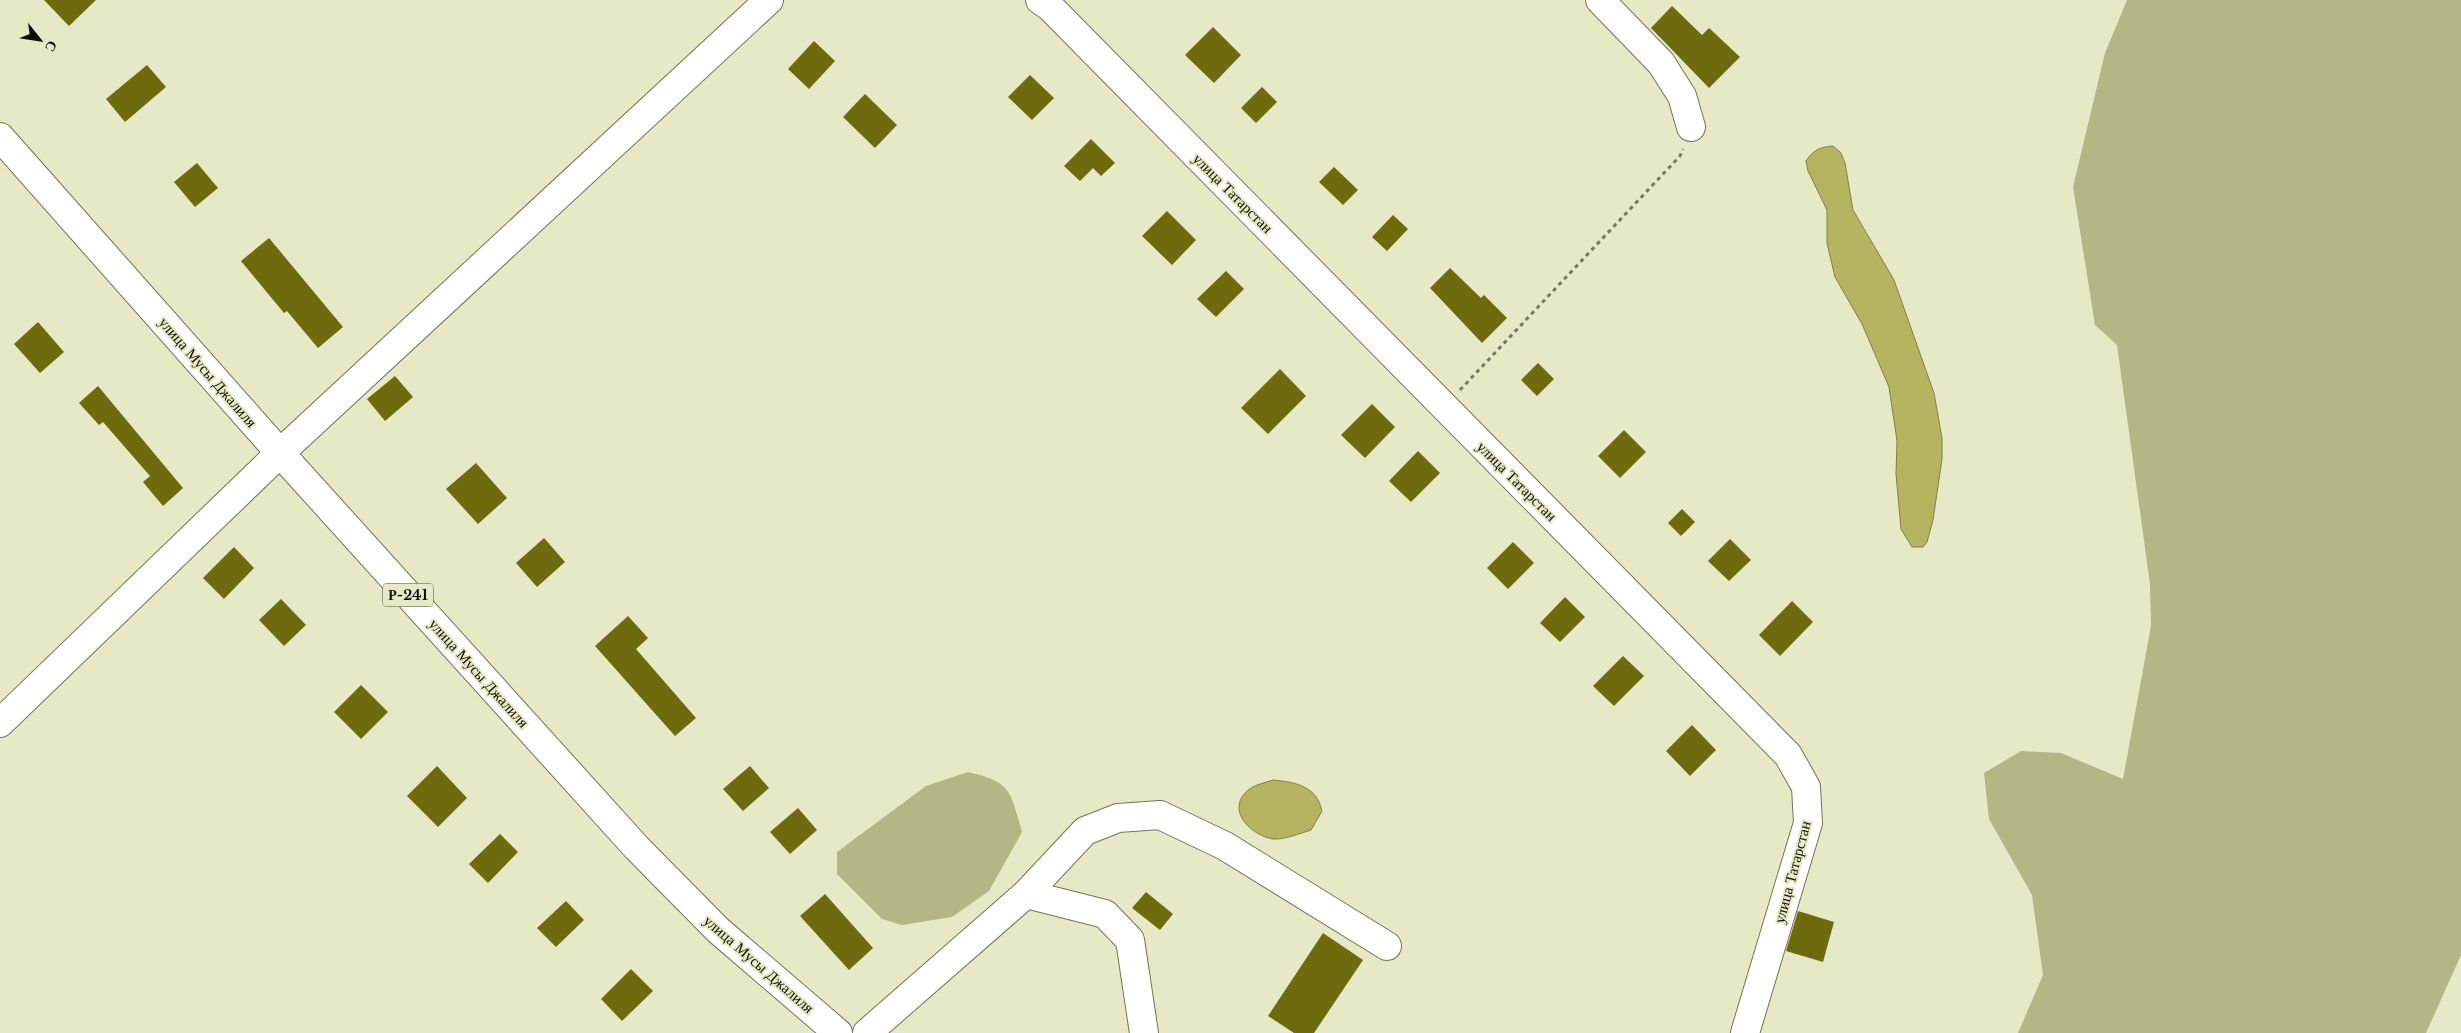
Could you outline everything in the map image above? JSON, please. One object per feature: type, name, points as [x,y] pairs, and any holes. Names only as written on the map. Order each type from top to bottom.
[{"type":"main road","points":[[0,723],[280,454],[770,0]]},
{"type":"main road","name":"улица Татарстан","points":[[1040,0],[1788,755],[1806,787],[1808,823],[1745,1033]]},
{"type":"main road","points":[[1600,0],[1661,63],[1682,96],[1691,128]]},
{"type":"main road","name":"улица Мусы Джалиля","points":[[0,137],[280,454],[637,848],[718,930],[838,1033]]},
{"type":"main road","points":[[867,1033],[1026,894],[1085,831],[1118,818],[1160,815],[1225,846],[1387,946]]},
{"type":"main road","points":[[1026,894],[1104,914],[1130,940],[1144,1033]]},
{"type":"path","points":[[1444,406],[1680,156],[1691,128]]},
{"type":"green space","points":[[2127,0],[2461,0],[2461,955],[2426,1033],[2018,1033],[2043,975],[2032,895],[1989,819],[1984,773],[2021,751],[2061,753],[2123,779],[2151,626],[2150,584],[2117,345],[2095,325],[2073,187],[2105,53]]},
{"type":"green space","points":[[968,772],[993,780],[1007,790],[1015,807],[1022,832],[989,891],[952,917],[902,925],[882,919],[837,874],[837,852],[926,786]]},
{"type":"shaded area","points":[[1833,146],[1841,153],[1845,163],[1853,210],[1894,280],[1934,393],[1942,438],[1942,459],[1933,520],[1927,542],[1923,547],[1912,547],[1901,529],[1896,474],[1897,441],[1889,387],[1862,324],[1835,277],[1827,243],[1827,210],[1808,171],[1806,161],[1811,154],[1821,148]]},
{"type":"shaded area","points":[[1273,780],[1297,784],[1315,796],[1322,811],[1311,830],[1273,839],[1258,833],[1245,822],[1239,808],[1240,801],[1245,793],[1255,786]]},
{"type":"building","points":[[44,0],[96,0],[69,26]]},
{"type":"building","points":[[1672,6],[1702,35],[1709,28],[1740,57],[1709,88],[1651,28]]},
{"type":"building","points":[[1213,27],[1241,55],[1214,83],[1185,55]]},
{"type":"building","points":[[814,41],[835,61],[809,89],[788,69]]},
{"type":"building","points":[[147,65],[166,87],[125,122],[106,99]]},
{"type":"building","points":[[1030,75],[1054,98],[1032,120],[1008,97]]},
{"type":"building","points":[[1262,87],[1277,102],[1256,123],[1241,108]]},
{"type":"building","points":[[865,94],[897,125],[875,148],[843,117]]},
{"type":"building","points":[[1091,139],[1115,163],[1101,176],[1093,168],[1080,181],[1064,166]]},
{"type":"building","points":[[197,163],[218,188],[195,207],[174,182]]},
{"type":"building","points":[[1334,167],[1358,190],[1343,205],[1319,182]]},
{"type":"building","points":[[1167,211],[1196,240],[1172,265],[1142,236]]},
{"type":"building","points":[[1393,215],[1408,229],[1387,251],[1372,237]]},
{"type":"building","points":[[269,238],[343,327],[318,348],[287,311],[284,313],[241,261]]},
{"type":"building","points":[[1450,268],[1481,298],[1484,295],[1507,318],[1482,343],[1430,288]]},
{"type":"building","points":[[1226,271],[1244,289],[1216,317],[1197,299]]},
{"type":"building","points":[[38,322],[64,352],[40,373],[14,344]]},
{"type":"building","points":[[1538,363],[1554,379],[1537,396],[1521,380]]},
{"type":"building","points":[[1280,369],[1306,396],[1268,434],[1241,408]]},
{"type":"building","points":[[395,376],[413,397],[385,421],[367,399]]},
{"type":"building","points":[[98,386],[183,488],[163,506],[143,482],[150,476],[103,422],[99,425],[79,403]]},
{"type":"building","points":[[1372,404],[1395,427],[1365,458],[1341,435]]},
{"type":"building","points":[[1624,430],[1646,452],[1620,478],[1598,456]]},
{"type":"building","points":[[1418,451],[1440,473],[1411,502],[1389,481]]},
{"type":"building","points":[[476,463],[507,498],[478,524],[446,489]]},
{"type":"building","points":[[1682,509],[1695,522],[1681,536],[1668,523]]},
{"type":"building","points":[[544,538],[565,562],[537,587],[516,563]]},
{"type":"building","points":[[1730,539],[1751,560],[1729,581],[1708,561]]},
{"type":"building","points":[[1513,542],[1534,563],[1508,589],[1487,568]]},
{"type":"building","points":[[234,547],[254,568],[224,599],[203,578]]},
{"type":"building","points":[[1565,597],[1585,617],[1560,642],[1540,623]]},
{"type":"building","points":[[281,599],[306,625],[284,646],[259,620]]},
{"type":"building","points":[[1792,601],[1813,622],[1780,656],[1759,635]]},
{"type":"building","points":[[628,616],[648,638],[636,649],[696,718],[675,736],[595,646]]},
{"type":"building","points":[[1623,656],[1644,676],[1614,706],[1593,686]]},
{"type":"building","points":[[361,685],[388,712],[361,739],[334,712]]},
{"type":"building","points":[[1692,725],[1716,750],[1690,776],[1666,751]]},
{"type":"building","points":[[437,766],[467,798],[438,827],[407,796]]},
{"type":"building","points":[[750,766],[769,788],[743,811],[723,789]]},
{"type":"building","points":[[798,808],[817,830],[790,854],[770,832]]},
{"type":"building","points":[[500,834],[518,852],[488,883],[469,864]]},
{"type":"building","points":[[1146,892],[1173,914],[1160,930],[1132,908]]},
{"type":"building","points":[[825,894],[873,948],[849,970],[800,916]]},
{"type":"building","points":[[566,901],[584,920],[556,947],[537,928]]},
{"type":"building","points":[[1798,911],[1834,922],[1823,962],[1786,951]]},
{"type":"building","points":[[1323,933],[1363,960],[1314,1033],[1294,1033],[1268,1016]]},
{"type":"building","points":[[631,969],[653,991],[622,1021],[601,999]]}]
